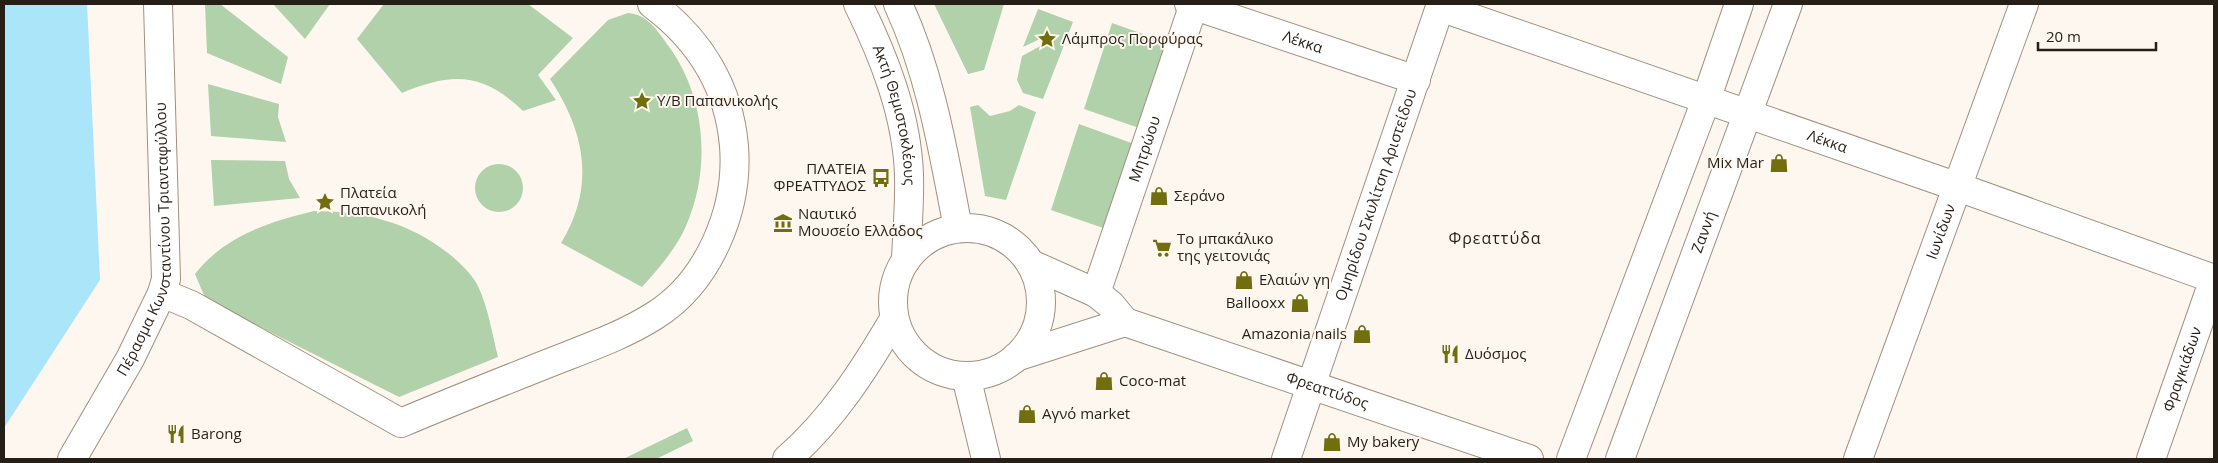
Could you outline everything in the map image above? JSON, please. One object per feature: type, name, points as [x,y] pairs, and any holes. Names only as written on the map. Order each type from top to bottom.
[{"type":"street","name":"Πέρασμα Κωνσταντίνου Τριανταφύλλου","points":[[72,459],[130,360],[162,293],[167,268],[158,4]]},
{"type":"street","points":[[162,293],[191,305],[400,423],[587,347],[656,316],[694,279],[708,258],[728,209],[734,183],[735,157],[732,130],[717,80],[689,36],[652,4]]},
{"type":"street","name":"Ακτή Θεμιστοκλέους","points":[[858,4],[881,53],[905,137],[909,176],[906,260]]},
{"type":"street","points":[[898,4],[915,41],[929,86],[958,228]]},
{"type":"street","name":"Λέκκα","points":[[1192,4],[1416,80]]},
{"type":"street","name":"Μητρώου","points":[[1096,293],[1192,4]]},
{"type":"street","points":[[1571,459],[1706,100],[1739,4]]},
{"type":"street","name":"Ζαννή","points":[[1620,459],[1788,4]]},
{"type":"street","name":"Ιωνίδων","points":[[1858,459],[2024,4]]},
{"type":"street","name":"Λέκκα","points":[[1441,5],[2214,279]]},
{"type":"street","name":"Ομηρίδου Σκυλίτση Αριστείδου","points":[[1286,459],[1441,5]]},
{"type":"street","points":[[1016,357],[1025,348],[1036,328],[1041,306],[1039,284],[1031,264],[1020,250],[1007,239],[975,228],[958,228],[940,232],[925,241],[906,260],[899,273],[893,296],[894,319],[905,343],[921,360],[942,371],[966,376],[988,372],[1016,357],[1125,322],[1111,305],[1096,293],[1031,264]]},
{"type":"street","name":"Φραγκιάδων","points":[[2151,459],[2214,279]]},
{"type":"street","points":[[787,459],[821,426],[838,404],[866,366],[894,319]]},
{"type":"street","name":"Φρεαττύδος","points":[[1125,322],[1529,459]]},
{"type":"street","points":[[966,376],[986,459]]},
{"type":"green space","points":[[205,4],[220,4],[288,57],[281,84],[207,53]]},
{"type":"green space","points":[[273,4],[330,4],[305,39]]},
{"type":"green space","points":[[384,4],[528,4],[573,38],[538,75],[556,100],[523,111],[494,89],[480,83],[452,79],[436,81],[402,93],[357,39]]},
{"type":"green space","points":[[934,4],[1004,4],[984,70],[968,74]]},
{"type":"green space","points":[[1038,9],[1073,22],[1043,99],[1023,93],[1017,80],[1022,56],[1044,44],[1044,37],[1023,47]]},
{"type":"green space","points":[[628,13],[641,17],[652,25],[662,36],[682,68],[691,89],[701,135],[699,181],[694,204],[686,226],[672,250],[642,287],[561,243],[572,222],[579,201],[582,160],[578,139],[571,119],[550,79],[608,20]]},
{"type":"green space","points":[[1112,23],[1171,44],[1142,129],[1084,109]]},
{"type":"green space","points":[[208,84],[279,104],[278,117],[286,142],[211,136]]},
{"type":"green space","points":[[978,105],[990,116],[1010,111],[1019,105],[1036,112],[1006,200],[985,196],[970,107]]},
{"type":"green space","points":[[1079,124],[1137,145],[1109,230],[1051,210]]},
{"type":"green space","points":[[211,160],[285,161],[289,179],[300,198],[214,206]]},
{"type":"green space","points":[[494,164],[504,164],[516,171],[523,183],[523,193],[516,205],[504,212],[494,212],[486,208],[479,201],[475,193],[475,183],[479,175],[486,168]]},
{"type":"green space","points":[[314,211],[350,213],[385,220],[417,233],[448,253],[471,275],[481,292],[498,357],[399,397],[206,300],[195,274],[220,250],[248,232],[280,220]]},
{"type":"green space","points":[[687,428],[693,441],[656,459],[623,459]]},
{"type":"water","points":[[4,4],[87,4],[100,280],[4,428]]},
{"type":"place","name":"Λάμπρος Πορφύρας","points":[[1047,39]]},
{"type":"place","name":"Υ/Β Παπανικολής","points":[[642,101]]},
{"type":"place","name":"Mix Mar","points":[[1779,163]]},
{"type":"place","name":"ΠΛΑΤΕΙΑ ΦΡΕΑΤΤΥΔΟΣ","points":[[881,178]]},
{"type":"place","name":"Σεράνο","points":[[1159,196]]},
{"type":"place","name":"Πλατεία Παπανικολή","points":[[325,202]]},
{"type":"place","name":"Ναυτικό Μουσείο Ελλάδος","points":[[783,223]]},
{"type":"place","name":"Το μπακάλικο της γειτονιάς","points":[[1162,248]]},
{"type":"place","name":"Ελαιών γη","points":[[1244,280]]},
{"type":"place","name":"Ballooxx","points":[[1300,303]]},
{"type":"place","name":"Amazonia nails","points":[[1362,334]]},
{"type":"place","name":"Δυόσμος","points":[[1450,354]]},
{"type":"place","name":"Coco-mat","points":[[1104,381]]},
{"type":"place","name":"Αγνό market","points":[[1027,414]]},
{"type":"place","name":"Barong","points":[[176,434]]},
{"type":"place","name":"My bakery","points":[[1332,442]]},
{"type":"district","name":"Φρεαττύδα","points":[[1495,238]]}]
